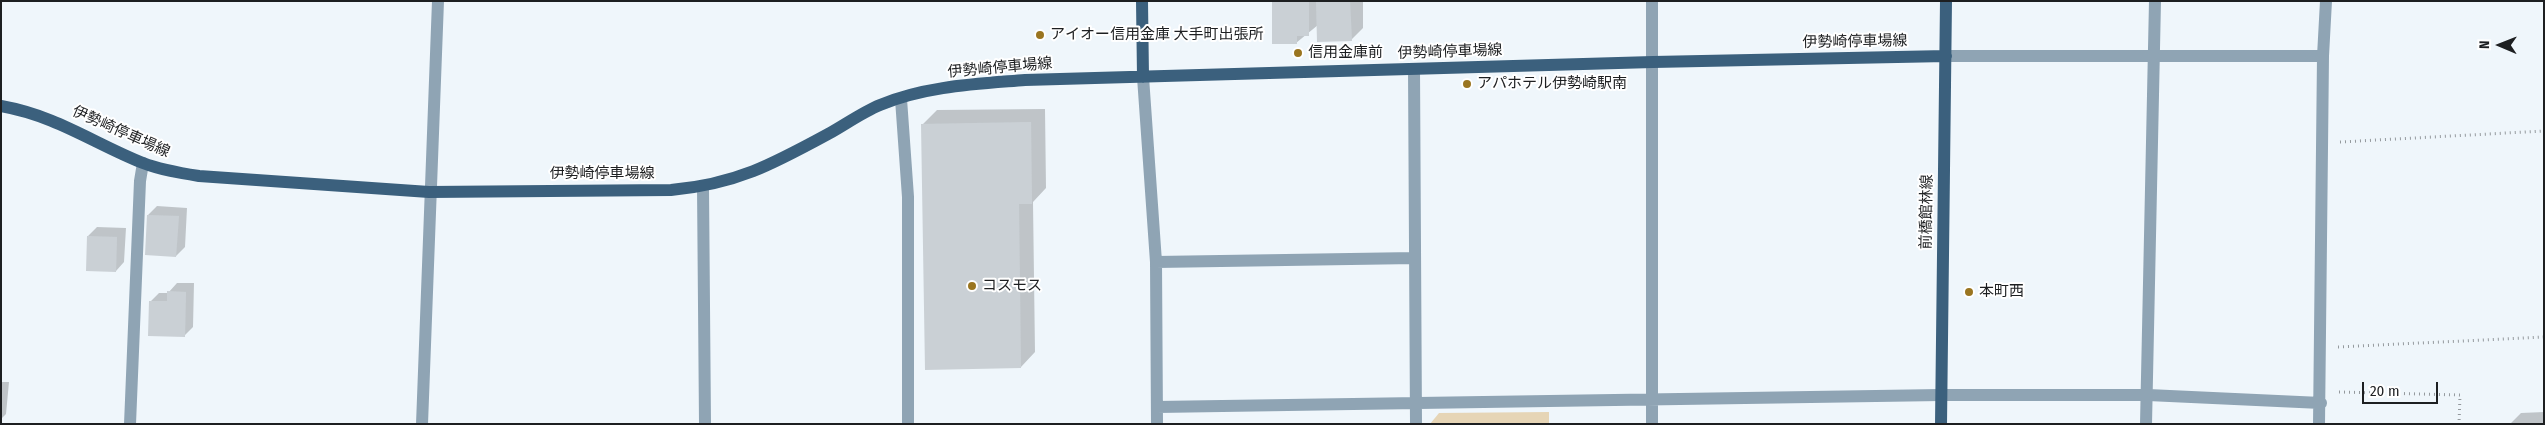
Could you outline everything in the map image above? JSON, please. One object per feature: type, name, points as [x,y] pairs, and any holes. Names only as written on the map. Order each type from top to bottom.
[{"type":"main road","points":[[1142,1],[1143,77]]},
{"type":"main road","name":"前橋館林線","points":[[1941,424],[1946,1]]},
{"type":"main road","name":"伊勢崎停車場線","points":[[1,106],[26,111],[65,124],[143,163],[175,173],[429,192],[671,190],[703,187],[742,177],[782,159],[879,106],[958,85],[1025,80],[1653,62],[1946,56]]},
{"type":"street","points":[[422,424],[430,226],[429,192],[438,1]]},
{"type":"street","points":[[1652,1],[1652,424]]},
{"type":"street","points":[[2146,424],[2155,1]]},
{"type":"street","points":[[2319,424],[2321,397],[2322,56],[2326,1]]},
{"type":"street","points":[[1946,56],[2322,56]]},
{"type":"street","points":[[1414,69],[1416,424]]},
{"type":"street","points":[[1143,77],[1156,262],[1157,424]]},
{"type":"street","points":[[900,99],[908,197],[908,424]]},
{"type":"street","points":[[130,424],[140,181],[143,163]]},
{"type":"street","points":[[703,187],[705,424]]},
{"type":"street","points":[[1156,262],[1415,258]]},
{"type":"street","points":[[1157,408],[1652,401],[1941,394],[2321,397]]},
{"type":"path","points":[[2322,143],[2544,131]]},
{"type":"path","points":[[2320,348],[2544,337]]},
{"type":"path","points":[[2321,397],[2460,395],[2459,424]]},
{"type":"shaded area","points":[[1549,412],[1549,424],[1430,424],[1439,413]]},
{"type":"building","points":[[1272,1],[1309,1],[1309,36],[1297,36],[1297,44],[1272,44]]},
{"type":"building","points":[[1316,1],[1350,1],[1352,41],[1317,42]]},
{"type":"building","name":"コスモス","points":[[1031,122],[1032,204],[1019,204],[1021,368],[925,370],[921,124]]},
{"type":"building","points":[[147,215],[179,216],[176,257],[145,255]]},
{"type":"building","points":[[87,236],[117,237],[116,272],[86,271]]},
{"type":"building","points":[[167,291],[186,292],[185,337],[148,336],[149,301],[167,301]]},
{"type":"place","name":"アイオー信用金庫 大手町出張所","points":[[1040,35]]},
{"type":"place","name":"信用金庫前","points":[[1298,53]]},
{"type":"place","name":"アパホテル伊勢崎駅南","points":[[1467,84]]},
{"type":"place","name":"コスモス","points":[[972,286]]},
{"type":"place","name":"本町西","points":[[1969,292]]}]
